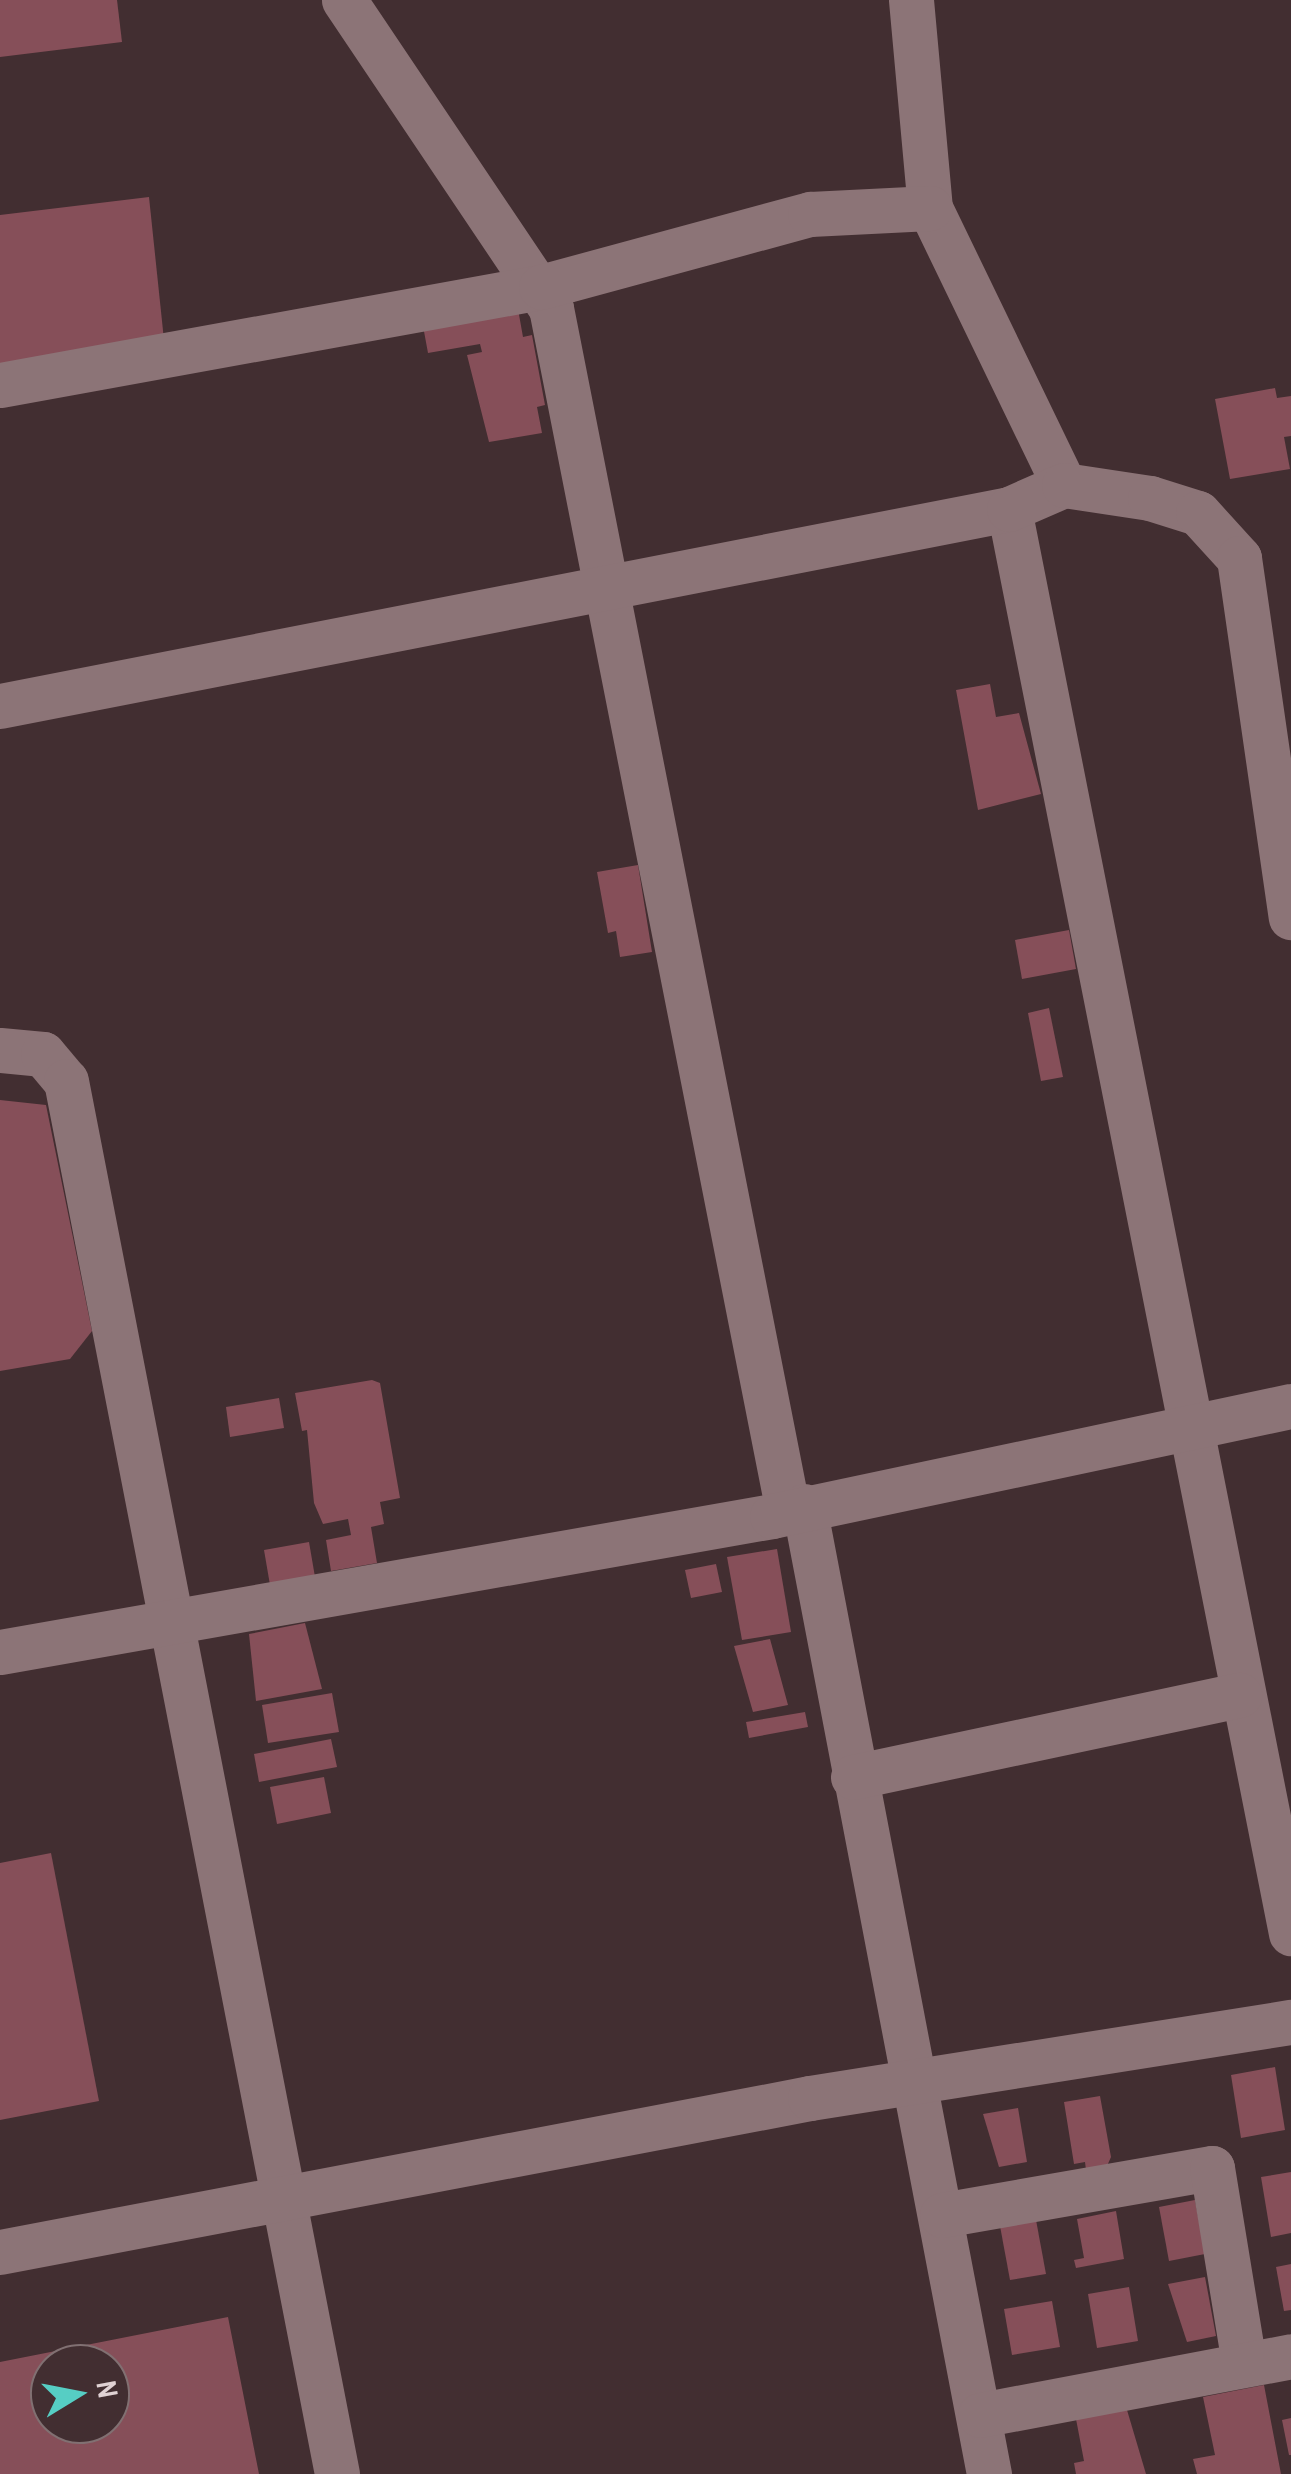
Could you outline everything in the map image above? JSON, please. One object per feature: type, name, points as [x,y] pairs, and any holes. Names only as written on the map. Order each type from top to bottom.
[{"type":"street","points":[[344,0],[541,286],[551,308],[942,2215],[989,2474]]},
{"type":"street","points":[[911,0],[930,208],[1064,485]]},
{"type":"street","points":[[0,385],[541,286],[810,214],[930,208]]},
{"type":"street","points":[[0,706],[605,584],[1009,509],[1064,485],[1198,513],[1238,558],[1291,917]]},
{"type":"street","points":[[1009,509],[1193,1431],[1240,1695],[1291,1933]]},
{"type":"street","points":[[0,1050],[43,1054],[66,1081],[337,2474]]},
{"type":"street","points":[[0,1652],[145,1622],[170,1625],[796,1509],[1193,1431],[1291,1406]]},
{"type":"street","points":[[853,1777],[1240,1695]]},
{"type":"street","points":[[0,2252],[285,2202],[810,2098],[914,2086],[1291,2022]]},
{"type":"street","points":[[942,2215],[1212,2168],[1244,2362]]},
{"type":"street","points":[[980,2415],[1291,2356]]},
{"type":"building","points":[[0,0],[117,0],[122,42],[0,57]]},
{"type":"building","points":[[149,197],[164,340],[0,369],[0,215]]},
{"type":"building","points":[[518,309],[523,337],[532,335],[545,405],[537,407],[542,433],[489,442],[467,355],[482,352],[480,344],[428,353],[423,326]]},
{"type":"building","points":[[1275,388],[1277,398],[1291,396],[1291,436],[1284,437],[1290,469],[1230,479],[1215,399]]},
{"type":"building","points":[[990,684],[996,717],[1019,713],[1041,794],[978,810],[956,690]]},
{"type":"building","points":[[638,865],[652,952],[620,957],[616,931],[608,933],[597,872]]},
{"type":"building","points":[[1069,930],[1076,969],[1022,979],[1015,940]]},
{"type":"building","points":[[1049,1008],[1063,1077],[1041,1081],[1028,1013]]},
{"type":"building","points":[[0,1100],[46,1105],[92,1331],[70,1359],[0,1371]]},
{"type":"building","points":[[372,1380],[380,1383],[400,1498],[380,1502],[384,1524],[371,1527],[377,1563],[331,1571],[326,1540],[351,1535],[348,1519],[323,1524],[314,1503],[307,1430],[302,1431],[295,1393]]},
{"type":"building","points":[[279,1398],[284,1428],[230,1437],[226,1407]]},
{"type":"building","points":[[309,1542],[315,1577],[270,1585],[264,1550]]},
{"type":"building","points":[[777,1549],[791,1632],[742,1640],[727,1557]]},
{"type":"building","points":[[716,1564],[722,1592],[691,1598],[685,1570]]},
{"type":"building","points":[[305,1623],[322,1689],[256,1701],[249,1634]]},
{"type":"building","points":[[770,1639],[788,1705],[753,1712],[734,1646]]},
{"type":"building","points":[[332,1693],[339,1732],[268,1743],[262,1705]]},
{"type":"building","points":[[805,1712],[808,1727],[749,1738],[746,1722]]},
{"type":"building","points":[[331,1739],[337,1767],[259,1782],[254,1754]]},
{"type":"building","points":[[324,1777],[331,1813],[277,1824],[270,1787]]},
{"type":"building","points":[[51,1853],[99,2101],[0,2120],[0,1863]]},
{"type":"building","points":[[1275,2067],[1285,2130],[1241,2138],[1231,2075]]},
{"type":"building","points":[[1100,2096],[1111,2157],[1107,2166],[1086,2170],[1085,2162],[1074,2164],[1064,2102]]},
{"type":"building","points":[[1018,2108],[1027,2162],[999,2167],[983,2114]]},
{"type":"building","points":[[1291,2172],[1291,2233],[1271,2237],[1261,2177]]},
{"type":"building","points":[[1195,2200],[1205,2254],[1169,2261],[1159,2207]]},
{"type":"building","points":[[1116,2211],[1124,2259],[1076,2268],[1074,2260],[1084,2258],[1077,2219]]},
{"type":"building","points":[[1036,2220],[1046,2274],[1010,2280],[1000,2226]]},
{"type":"building","points":[[1291,2264],[1291,2310],[1284,2311],[1276,2267]]},
{"type":"building","points":[[1205,2277],[1216,2336],[1187,2342],[1168,2284]]},
{"type":"building","points":[[1129,2287],[1138,2341],[1097,2348],[1088,2294]]},
{"type":"building","points":[[1052,2301],[1060,2347],[1012,2355],[1004,2309]]},
{"type":"building","points":[[228,2317],[259,2474],[0,2474],[0,2362],[30,2356],[30,2444],[130,2444],[130,2344],[91,2344]]},
{"type":"building","points":[[1264,2385],[1281,2474],[1197,2474],[1193,2459],[1215,2455],[1203,2397]]},
{"type":"building","points":[[1127,2410],[1146,2474],[1076,2474],[1074,2463],[1084,2461],[1076,2419]]},
{"type":"building","points":[[1291,2418],[1291,2455],[1289,2455],[1282,2420]]}]
